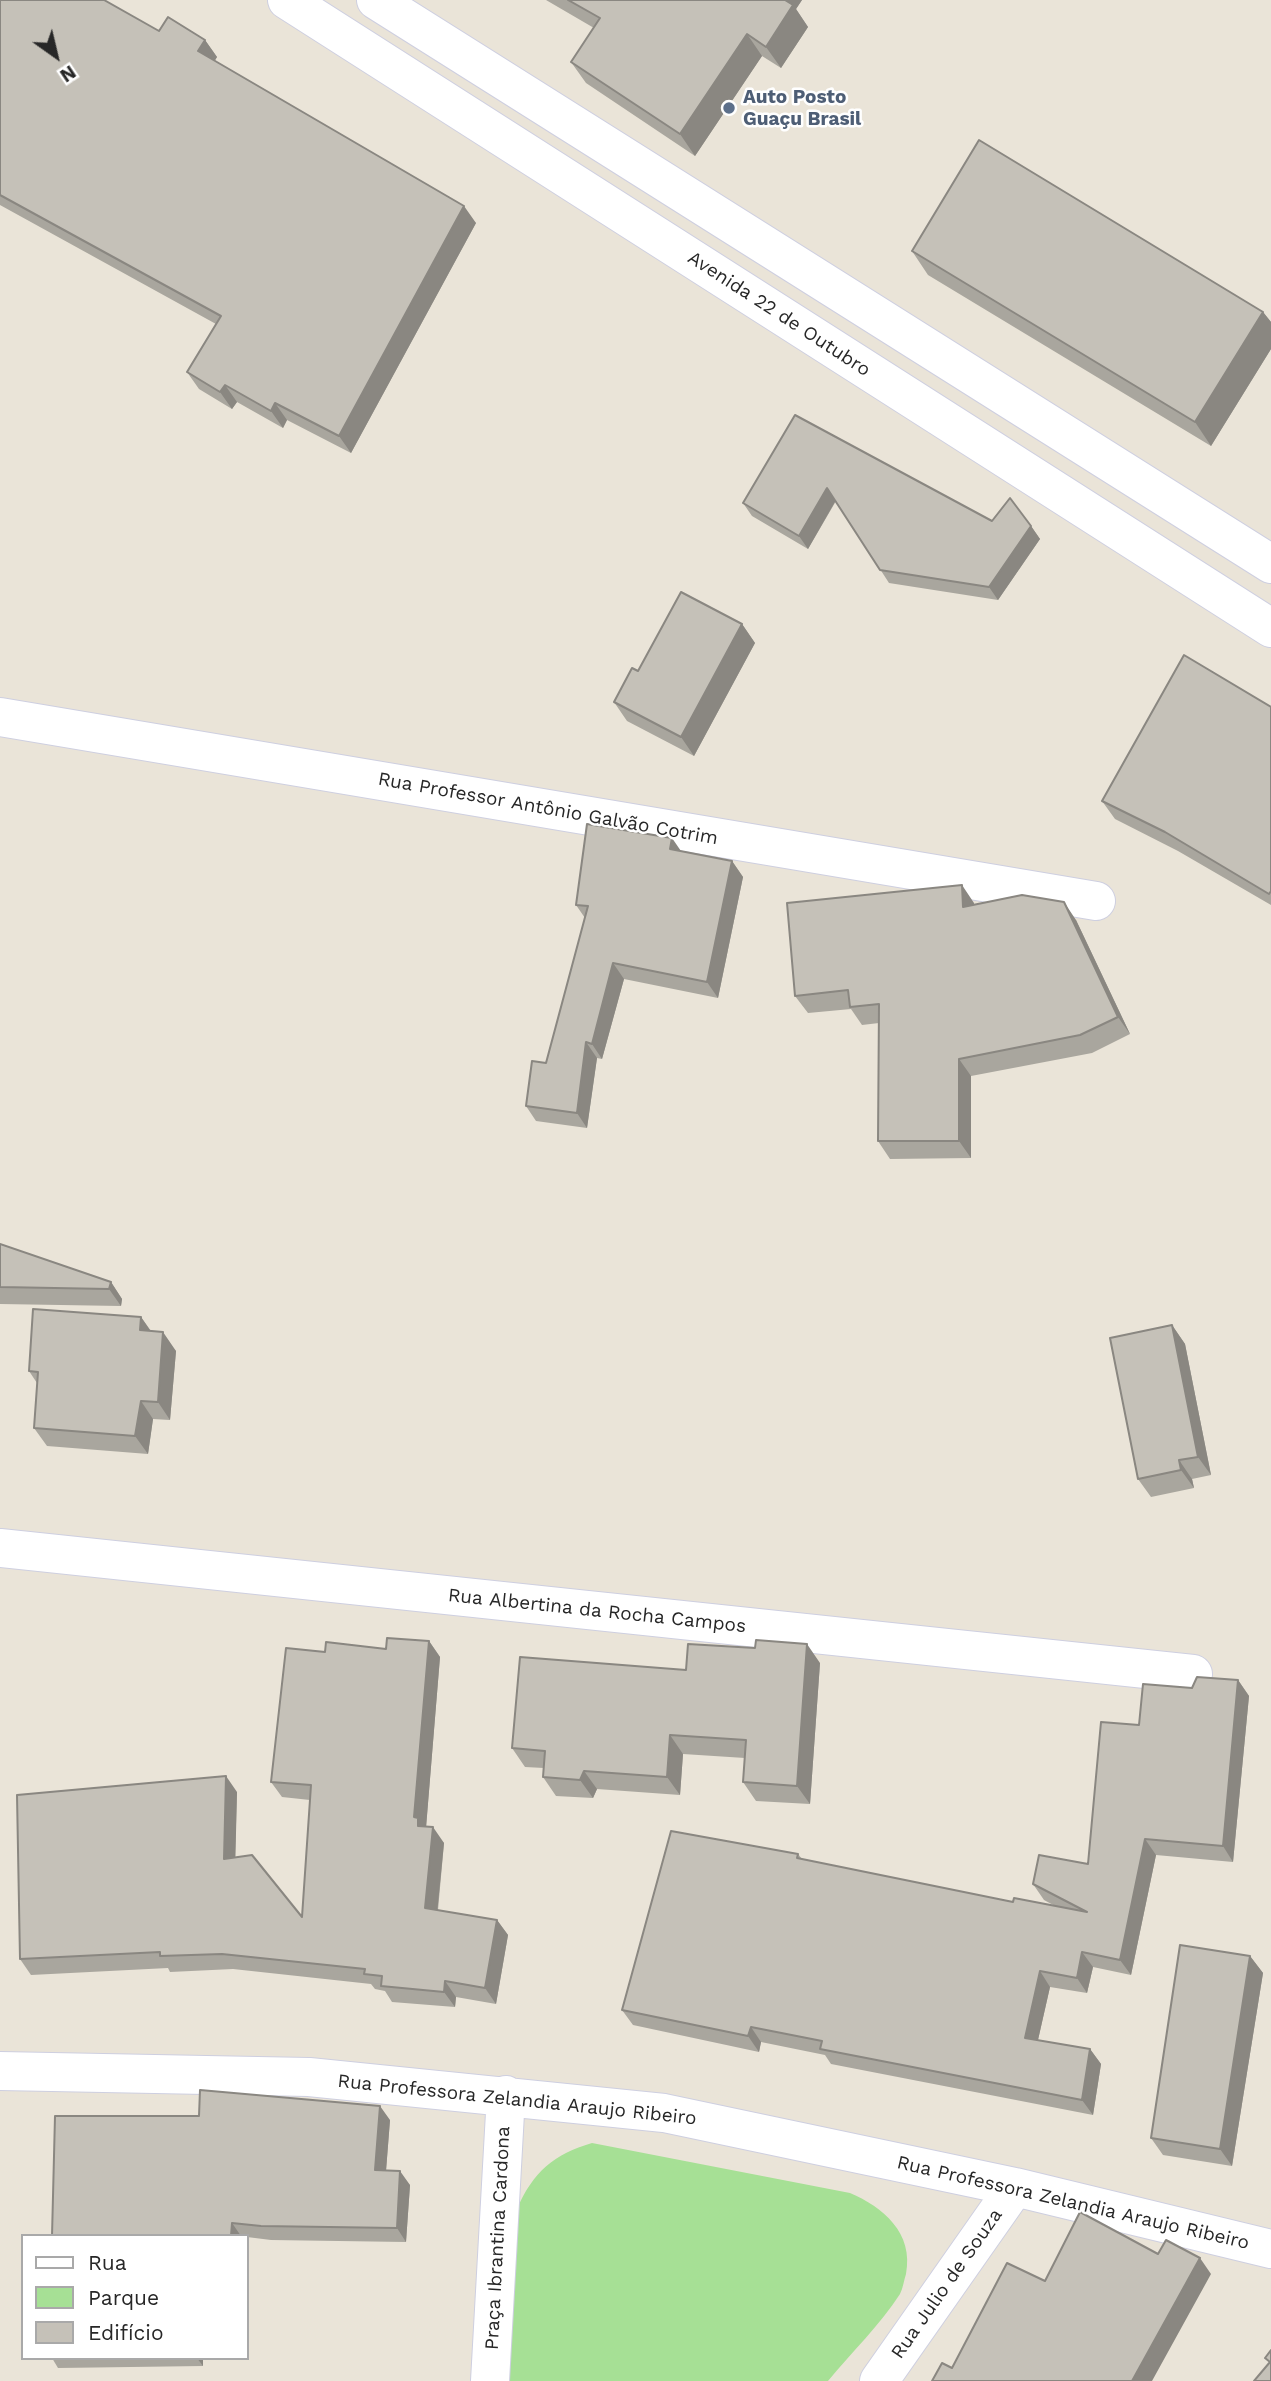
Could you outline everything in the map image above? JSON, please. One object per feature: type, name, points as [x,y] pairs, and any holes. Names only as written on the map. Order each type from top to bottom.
[{"type":"street","name":"Avenida 22 de Outubro","points":[[287,0],[1271,628]]},
{"type":"street","points":[[376,0],[1271,564]]},
{"type":"street","name":"Rua Professor Antônio Galvão Cotrim","points":[[0,717],[1096,901]]},
{"type":"street","name":"Rua Albertina da Rocha Campos","points":[[0,1548],[1193,1674]]},
{"type":"street","name":"Rua Professora Zelandia Araujo Ribeiro","points":[[0,2071],[309,2077],[664,2113],[1014,2187],[1271,2249]]},
{"type":"street","name":"Praça Ibrantina Cardona","points":[[490,2381],[506,2095]]},
{"type":"street","name":"Rua Julio de Souza","points":[[879,2381],[1014,2187]]},
{"type":"green space","points":[[592,2143],[850,2193],[884,2214],[900,2234],[907,2259],[900,2294],[828,2381],[508,2381],[517,2209],[530,2185],[546,2166],[566,2153]]},
{"type":"building","points":[[0,0],[104,0],[159,31],[168,17],[205,40],[198,51],[464,206],[339,436],[275,403],[271,411],[225,385],[220,392],[187,372],[221,316],[0,195]]},
{"type":"building","points":[[568,0],[785,0],[793,5],[766,47],[747,34],[680,134],[571,62],[600,18]]},
{"type":"building","points":[[979,140],[1263,312],[1195,422],[912,251]]},
{"type":"building","points":[[795,415],[992,521],[1010,498],[1031,526],[989,587],[880,570],[827,488],[799,536],[743,503]]},
{"type":"building","points":[[681,592],[742,624],[681,737],[614,702],[632,668],[638,671]]},
{"type":"building","points":[[1184,655],[1271,707],[1269,894],[1165,832],[1102,801]]},
{"type":"building","points":[[587,824],[672,838],[670,849],[732,861],[707,982],[613,963],[592,1044],[586,1042],[577,1113],[526,1106],[532,1061],[546,1063],[588,906],[576,905]]},
{"type":"building","points":[[962,885],[963,907],[1022,895],[1064,902],[1118,1017],[1080,1035],[959,1059],[959,1141],[878,1141],[879,1004],[850,1007],[848,990],[795,996],[787,903]]},
{"type":"building","points":[[0,1244],[111,1282],[109,1289],[0,1287]]},
{"type":"building","points":[[33,1309],[141,1317],[140,1330],[163,1332],[158,1402],[141,1401],[135,1436],[34,1428],[38,1372],[29,1371]]},
{"type":"building","points":[[1172,1325],[1198,1457],[1179,1460],[1181,1470],[1138,1479],[1110,1338]]},
{"type":"building","points":[[387,1638],[429,1641],[414,1817],[418,1818],[418,1826],[433,1827],[425,1908],[497,1920],[485,1988],[445,1981],[444,1992],[381,1986],[382,1976],[364,1974],[365,1969],[222,1954],[160,1956],[160,1952],[20,1959],[17,1795],[226,1776],[224,1859],[252,1855],[302,1917],[311,1785],[271,1782],[286,1648],[325,1652],[326,1642],[386,1649]]},
{"type":"building","points":[[756,1640],[807,1644],[797,1786],[743,1782],[746,1740],[670,1735],[667,1777],[584,1771],[580,1780],[543,1777],[545,1751],[512,1748],[520,1657],[686,1670],[688,1644],[755,1648]]},
{"type":"building","points":[[1197,1677],[1238,1680],[1223,1846],[1145,1839],[1120,1960],[1082,1952],[1077,1978],[1040,1971],[1025,2038],[1090,2049],[1082,2100],[820,2049],[822,2041],[751,2027],[748,2036],[622,2010],[671,1831],[798,1854],[797,1858],[1013,1902],[1014,1898],[1087,1912],[1033,1884],[1039,1855],[1088,1864],[1101,1722],[1139,1725],[1143,1684],[1192,1688]]},
{"type":"building","points":[[1180,1945],[1250,1956],[1220,2149],[1151,2138]]},
{"type":"building","points":[[200,2090],[380,2106],[375,2170],[400,2171],[397,2228],[261,2226],[232,2223],[231,2234],[52,2234],[55,2116],[199,2116]]},
{"type":"building","points":[[1080,2212],[1158,2254],[1166,2240],[1200,2258],[1132,2381],[932,2381],[942,2363],[952,2368],[1007,2263],[1045,2281]]},
{"type":"building","points":[[1271,2350],[1271,2381],[1254,2381],[1270,2362],[1265,2358]]},
{"type":"place","name":"Auto Posto Guaçu Brasil","points":[[729,108]]}]
